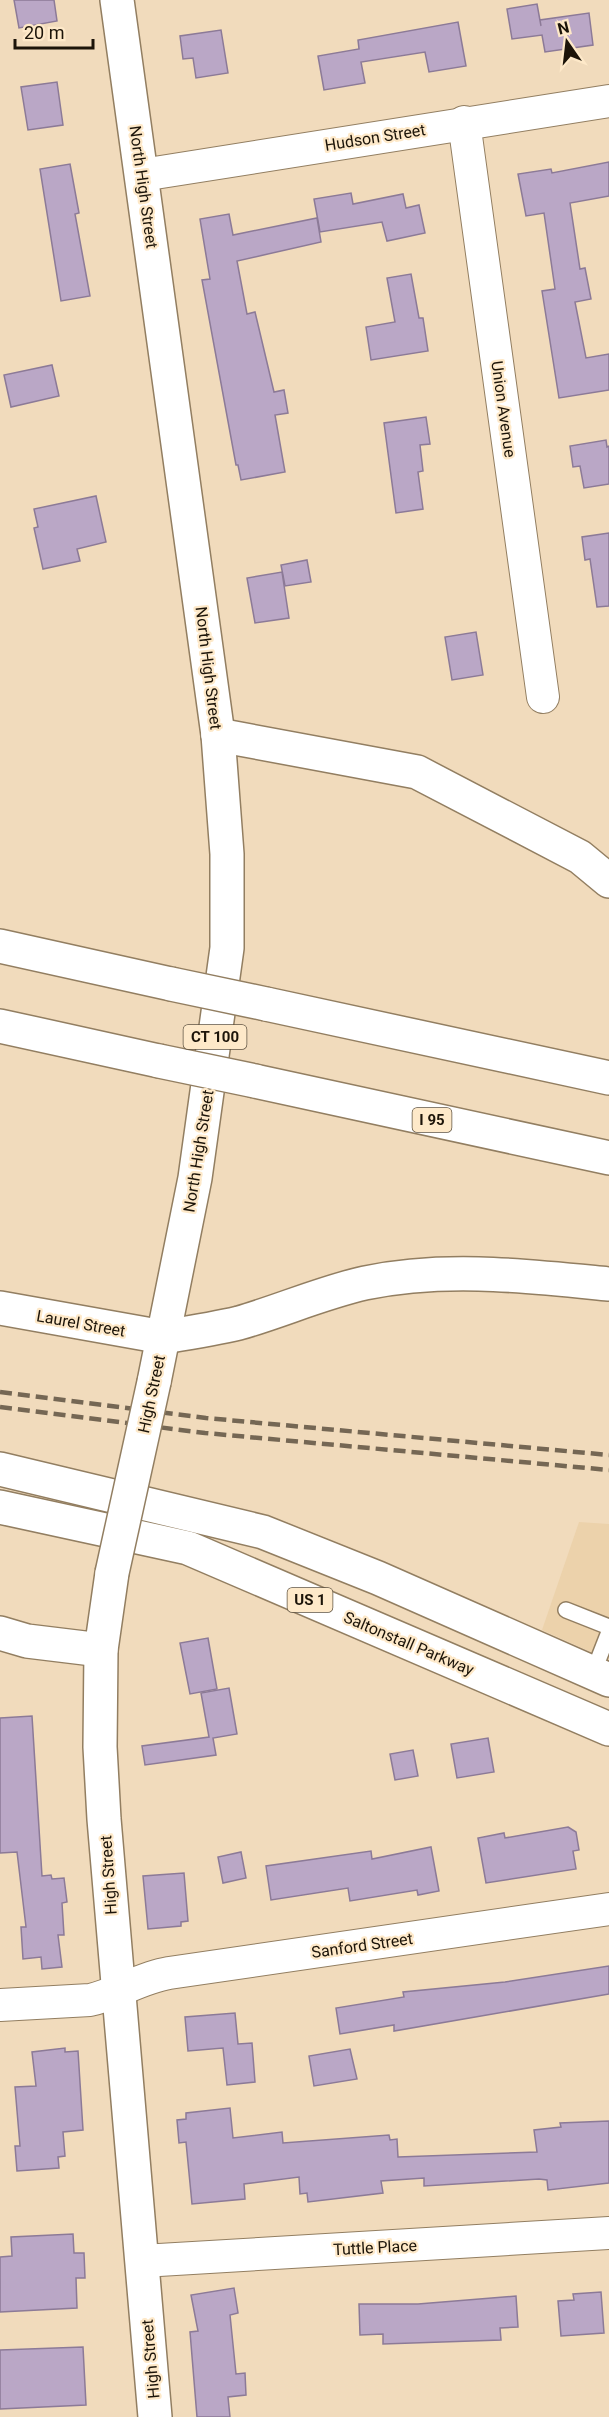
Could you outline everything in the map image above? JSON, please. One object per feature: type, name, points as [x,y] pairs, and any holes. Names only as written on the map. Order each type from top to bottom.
[{"type":"main road","name":"North High Street","points":[[117,0],[218,735],[227,854],[227,948],[195,1178],[163,1337]]},
{"type":"main road","points":[[218,735],[417,772],[580,858],[609,881]]},
{"type":"main road","points":[[0,946],[609,1078]]},
{"type":"main road","name":"I 95","points":[[0,1026],[609,1158]]},
{"type":"main road","points":[[163,1337],[238,1323],[329,1293],[395,1278],[429,1274],[500,1274],[609,1284]]},
{"type":"main road","name":"Laurel Street","points":[[0,1308],[163,1337]]},
{"type":"main road","name":"High Street","points":[[155,2417],[117,1991],[100,1747],[100,1650],[112,1573],[163,1337]]},
{"type":"main road","points":[[0,1469],[263,1532],[378,1578],[601,1677]]},
{"type":"main road","name":"Saltonstall Parkway","points":[[0,1507],[188,1548],[609,1729]]},
{"type":"main road","points":[[0,1633],[27,1641],[100,1650]]},
{"type":"street","name":"Hudson Street","points":[[142,176],[464,122],[609,101]]},
{"type":"street","name":"Union Avenue","points":[[464,122],[543,697]]},
{"type":"street","name":"Sanford Street","points":[[0,2005],[69,2003],[104,1997],[133,1983],[169,1973],[609,1909]]},
{"type":"street","name":"Tuttle Place","points":[[142,2261],[609,2233]]},
{"type":"lane","points":[[566,1610],[609,1627]]},
{"type":"lane","points":[[601,1677],[609,1632]]},
{"type":"shaded area","points":[[579,1522],[609,1524],[609,1660],[542,1630]]},
{"type":"building","points":[[14,0],[54,0],[57,21],[19,28]]},
{"type":"building","points":[[537,4],[541,26],[540,20],[589,13],[593,45],[545,52],[542,35],[512,39],[507,9]]},
{"type":"building","points":[[458,22],[466,66],[429,72],[425,52],[361,62],[365,83],[324,90],[318,56],[359,49],[358,40]]},
{"type":"building","points":[[221,30],[228,73],[196,78],[193,58],[183,59],[180,36]]},
{"type":"building","points":[[57,82],[63,125],[28,130],[21,87]]},
{"type":"building","points":[[609,162],[609,196],[570,203],[580,269],[585,268],[591,299],[575,302],[586,358],[609,354],[609,390],[559,398],[542,291],[555,289],[544,213],[526,216],[518,174],[551,169],[552,173]]},
{"type":"building","points":[[70,164],[79,213],[75,214],[90,296],[61,301],[40,169]]},
{"type":"building","points":[[351,193],[353,204],[403,194],[406,208],[419,205],[425,233],[387,241],[382,222],[320,232],[314,199]]},
{"type":"building","points":[[229,214],[233,235],[317,218],[321,242],[237,261],[247,314],[255,312],[274,392],[284,390],[288,413],[275,415],[285,472],[241,480],[238,465],[236,465],[202,280],[210,279],[200,219]]},
{"type":"building","points":[[411,274],[419,318],[423,318],[428,351],[371,360],[366,327],[395,322],[387,278]]},
{"type":"building","points":[[52,365],[59,396],[11,407],[4,375]]},
{"type":"building","points":[[426,417],[430,444],[420,445],[423,471],[418,472],[423,509],[396,513],[384,423]]},
{"type":"building","points":[[606,440],[607,447],[609,446],[609,484],[584,488],[580,466],[573,467],[570,446]]},
{"type":"building","points":[[96,496],[106,542],[77,549],[80,561],[43,569],[34,528],[38,527],[34,509]]},
{"type":"building","points":[[609,533],[609,606],[597,607],[590,559],[585,560],[582,537]]},
{"type":"building","points":[[307,560],[311,582],[285,586],[281,565]]},
{"type":"building","points":[[282,572],[289,618],[255,623],[247,578]]},
{"type":"building","points":[[476,632],[483,675],[452,680],[445,637]]},
{"type":"building","points":[[208,1638],[217,1689],[190,1694],[180,1643]]},
{"type":"building","points":[[229,1688],[237,1734],[213,1738],[216,1755],[145,1765],[142,1746],[209,1737],[201,1693]]},
{"type":"building","points":[[32,1716],[42,1876],[51,1875],[52,1879],[64,1878],[67,1902],[62,1903],[64,1935],[58,1935],[62,1967],[42,1969],[41,1957],[23,1959],[21,1927],[26,1927],[17,1852],[0,1853],[0,1718]]},
{"type":"building","points":[[488,1738],[494,1772],[457,1778],[451,1744]]},
{"type":"building","points":[[413,1750],[418,1776],[395,1780],[390,1754]]},
{"type":"building","points":[[568,1827],[576,1832],[579,1850],[573,1851],[576,1869],[486,1883],[478,1838],[504,1833],[505,1838]]},
{"type":"building","points":[[431,1847],[439,1891],[418,1895],[417,1890],[350,1901],[348,1888],[271,1900],[266,1866],[371,1851],[372,1859]]},
{"type":"building","points":[[241,1852],[246,1878],[223,1883],[218,1857]]},
{"type":"building","points":[[184,1873],[188,1921],[181,1922],[181,1926],[148,1929],[143,1876]]},
{"type":"building","points":[[609,1966],[609,1994],[394,2031],[394,2025],[340,2034],[336,2008],[404,1997],[403,1992],[505,1982]]},
{"type":"building","points":[[235,2013],[238,2044],[252,2043],[255,2082],[227,2085],[223,2048],[188,2051],[185,2017]]},
{"type":"building","points":[[65,2048],[65,2052],[78,2051],[83,2130],[63,2132],[65,2156],[58,2157],[59,2168],[17,2171],[15,2146],[20,2146],[15,2087],[36,2086],[32,2052]]},
{"type":"building","points":[[350,2049],[357,2079],[314,2086],[309,2056]]},
{"type":"building","points":[[230,2108],[233,2138],[282,2132],[283,2143],[389,2135],[390,2140],[397,2139],[398,2157],[537,2152],[534,2130],[561,2127],[560,2123],[609,2121],[609,2183],[548,2190],[547,2180],[539,2179],[424,2186],[424,2178],[381,2181],[383,2193],[308,2202],[307,2193],[300,2194],[299,2177],[244,2184],[245,2199],[192,2204],[186,2142],[179,2143],[177,2120],[186,2119],[186,2113]]},
{"type":"building","points":[[73,2234],[74,2253],[84,2253],[85,2278],[76,2278],[77,2308],[0,2312],[0,2257],[12,2256],[11,2237]]},
{"type":"building","points":[[234,2288],[238,2313],[230,2315],[236,2374],[245,2373],[246,2395],[228,2397],[230,2417],[197,2417],[190,2332],[198,2331],[191,2295]]},
{"type":"building","points":[[601,2292],[604,2333],[561,2336],[558,2301],[574,2300],[573,2294]]},
{"type":"building","points":[[516,2296],[518,2327],[500,2328],[501,2340],[383,2344],[383,2334],[360,2335],[359,2304],[418,2304]]},
{"type":"building","points":[[83,2347],[86,2405],[0,2409],[0,2350]]},
{"type":"railway","points":[[0,1392],[206,1418],[609,1455]]},
{"type":"railway","points":[[0,1407],[205,1433],[609,1470]]}]
